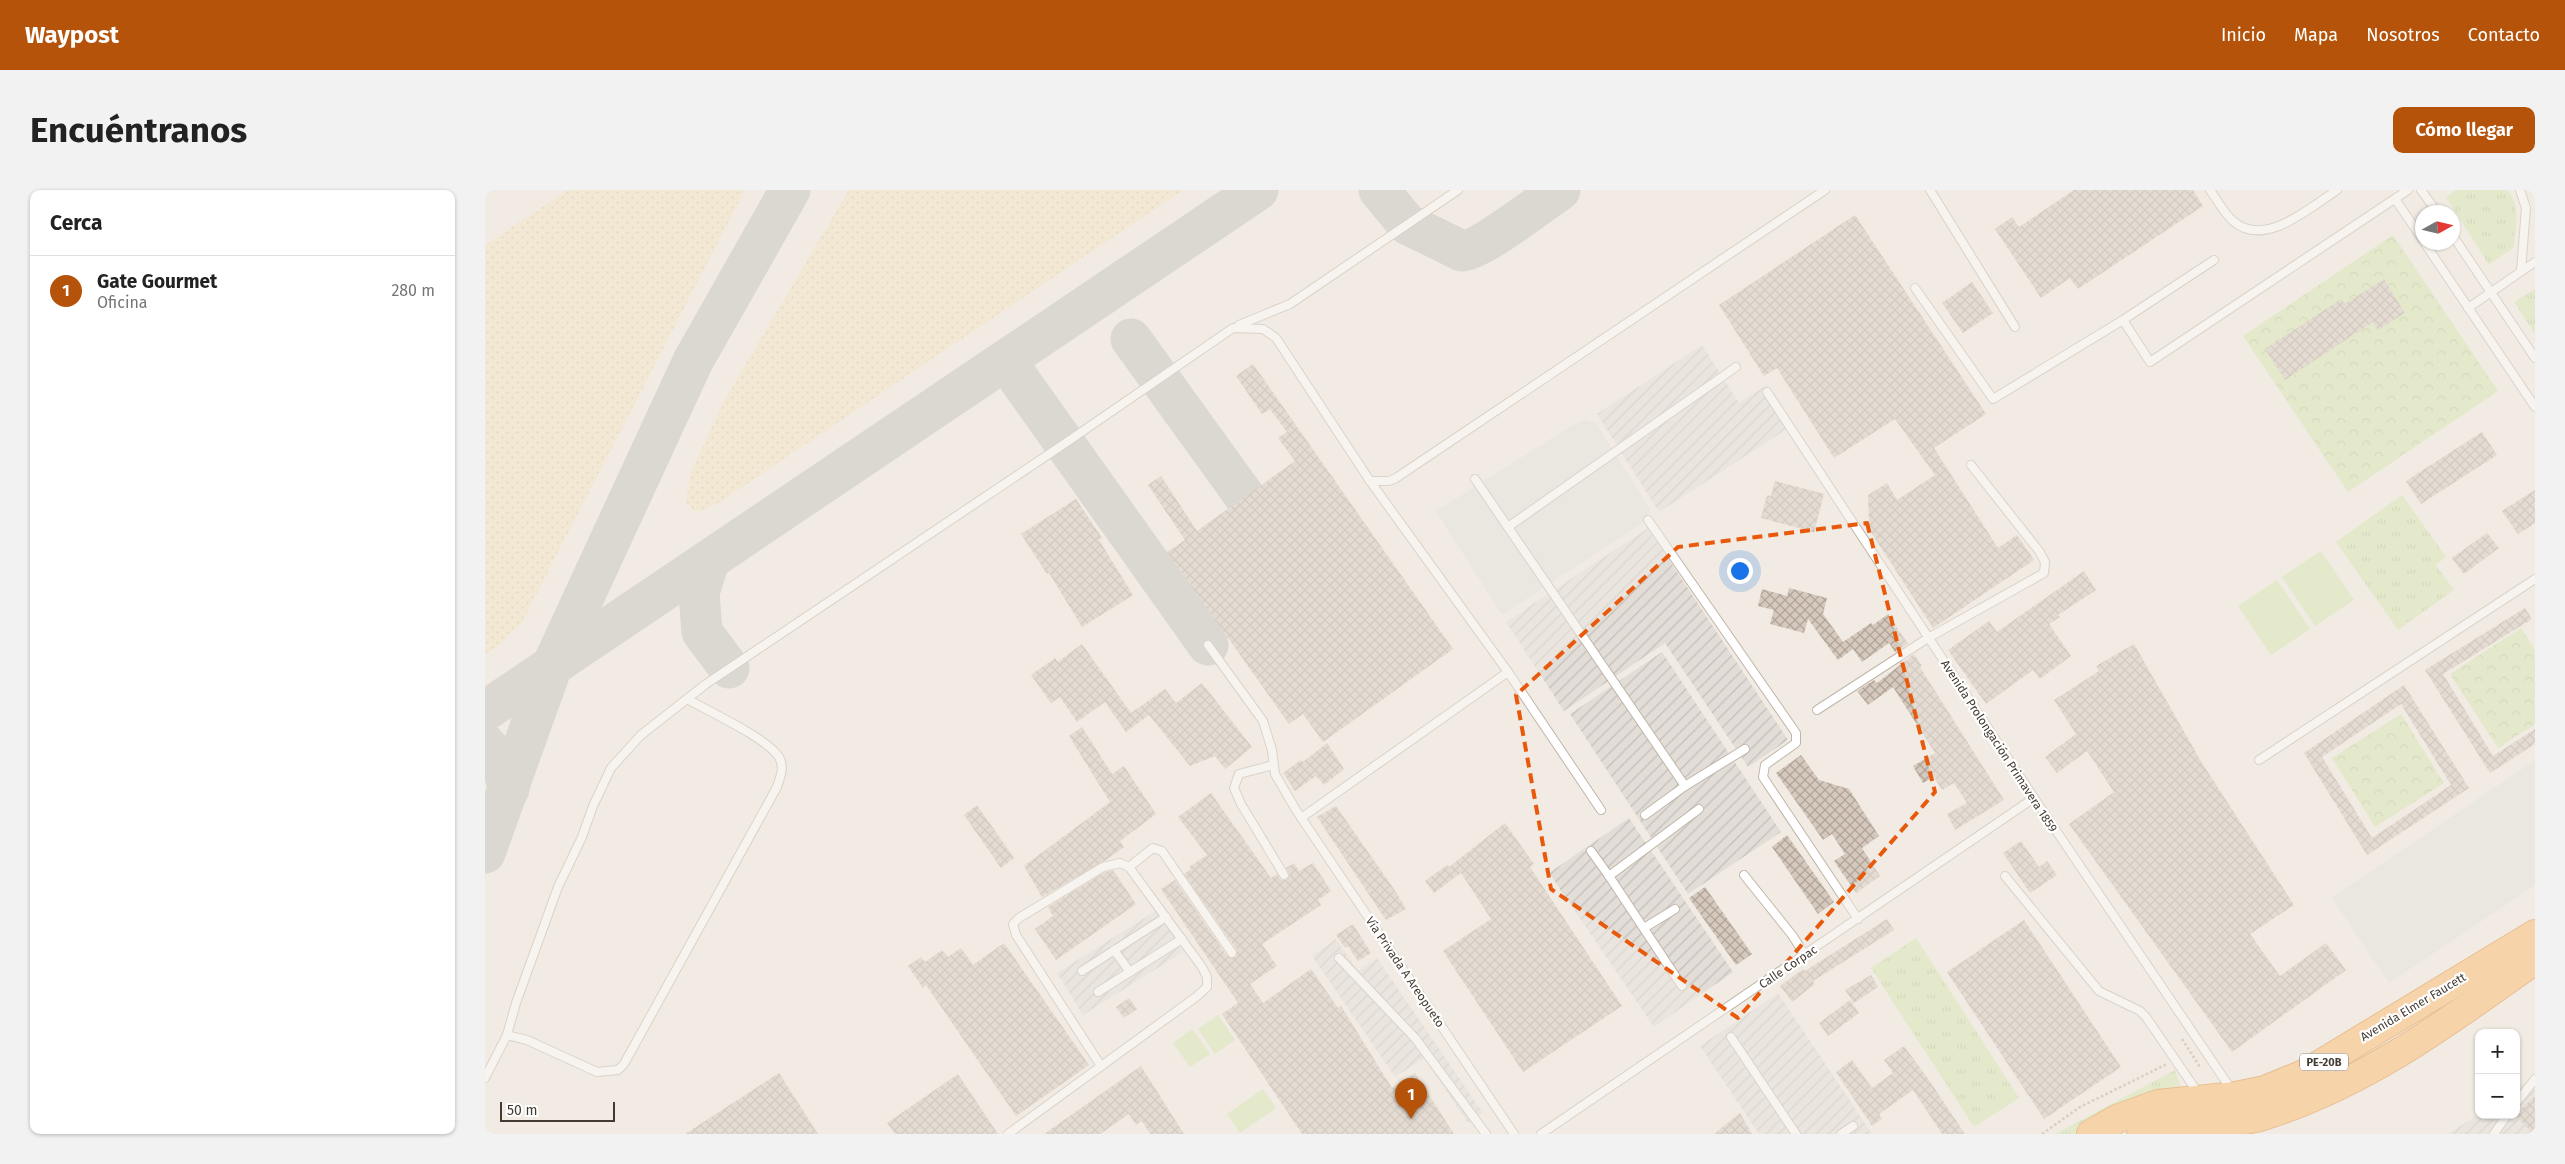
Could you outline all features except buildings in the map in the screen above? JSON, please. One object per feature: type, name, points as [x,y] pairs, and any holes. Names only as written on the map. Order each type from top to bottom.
[{"type":"highway","name":"Avenida Elmer Faucett","points":[[2091,1134],[2117,1119],[2158,1104],[2236,1096],[2265,1090],[2304,1074],[2535,934]]},
{"type":"highway","name":"PE-20B","points":[[2141,1134],[2161,1124],[2181,1120],[2256,1118],[2305,1101],[2389,1061],[2535,960]]},
{"type":"lane","points":[[485,1078],[507,1036],[515,1003],[558,888],[611,768],[641,735],[687,699],[1233,328],[1290,304],[1458,190]]},
{"type":"lane","points":[[1370,481],[1389,481],[1396,478],[1825,190]]},
{"type":"lane","points":[[1929,190],[2015,327]]},
{"type":"lane","points":[[2210,190],[2233,222],[2245,227],[2266,230],[2283,225],[2337,190]]},
{"type":"lane","points":[[2123,320],[2150,362],[2408,190]]},
{"type":"lane","points":[[2432,205],[2423,193],[2433,190]]},
{"type":"lane","points":[[2520,190],[2526,208],[2521,271]]},
{"type":"lane","points":[[2395,199],[2415,229]]},
{"type":"lane","points":[[2460,246],[2535,358]]},
{"type":"lane","points":[[2429,250],[2535,407]]},
{"type":"lane","points":[[1915,288],[1993,399],[2123,320],[2214,260]]},
{"type":"lane","points":[[2468,308],[2535,262]]},
{"type":"lane","points":[[1233,328],[1263,329],[1276,338],[1370,481],[1508,672],[1601,810]]},
{"type":"lane","points":[[1508,527],[1736,367]]},
{"type":"lane","name":"Avenida Prolongación Primavera 1859","points":[[1767,392],[2034,798],[2236,1096]]},
{"type":"lane","points":[[1817,710],[1928,638],[2044,573],[2045,562],[2039,551],[1971,465]]},
{"type":"lane","points":[[1475,479],[1685,786]]},
{"type":"lane","points":[[1649,520],[1796,732],[1796,743],[1765,765],[1763,777],[1858,919]]},
{"type":"lane","points":[[2259,760],[2535,579]]},
{"type":"lane","name":"Vía Privada A Areopueto","points":[[1209,646],[1263,721],[1272,750],[1273,766],[1279,781],[1296,810],[1514,1134]]},
{"type":"lane","points":[[1301,818],[1508,672]]},
{"type":"lane","points":[[507,1036],[527,1040],[597,1072],[617,1070],[624,1064],[777,787],[782,771],[779,758],[773,751],[754,737],[687,699]]},
{"type":"lane","points":[[1645,815],[1685,786],[1745,749]]},
{"type":"lane","points":[[1273,766],[1239,774],[1234,788],[1241,804],[1284,875]]},
{"type":"lane","name":"Calle Corpac","points":[[1541,1134],[2034,798]]},
{"type":"lane","points":[[1609,876],[1699,809]]},
{"type":"lane","points":[[1129,867],[1153,848],[1162,850],[1233,953]]},
{"type":"lane","points":[[1591,851],[1682,986]]},
{"type":"lane","points":[[1008,1134],[1080,1078],[1101,1066],[1207,987],[1207,977],[1166,917],[1129,867],[1120,863],[1103,867],[1019,918],[1013,924],[1016,935],[1101,1066]]},
{"type":"lane","points":[[1744,875],[1805,955]]},
{"type":"lane","points":[[2005,876],[2099,991],[2141,1011],[2177,1059],[2201,1100]]},
{"type":"lane","points":[[1644,928],[1675,909]]},
{"type":"lane","points":[[1082,971],[1166,917]]},
{"type":"lane","points":[[1098,992],[1181,939]]},
{"type":"lane","points":[[1114,950],[1130,972]]},
{"type":"lane","points":[[1339,958],[1415,1038],[1486,1134]]},
{"type":"lane","points":[[1731,1037],[1796,1134]]},
{"type":"lane","points":[[2520,1098],[2535,1079]]},
{"type":"lane","points":[[2494,1134],[2504,1119]]},
{"type":"lane","points":[[1841,1134],[1853,1126]]},
{"type":"path","points":[[2042,1134],[2080,1107],[2191,1053]]},
{"type":"highlighted area","points":[[1867,523],[1935,792],[1738,1018],[1551,889],[1516,695],[1678,547]]},
{"type":"shaded area","points":[[1702,345],[1739,403],[1767,385],[1793,425],[1659,512],[1597,414]]},
{"type":"shaded area","points":[[1585,420],[1596,423],[1650,509],[1647,520],[1502,615],[1436,511],[1573,425]]},
{"type":"shaded area","points":[[1648,528],[1788,740],[1748,767],[1665,643],[1564,711],[1506,622]]},
{"type":"shaded area","points":[[1662,652],[1781,832],[1688,894],[1570,714]]},
{"type":"shaded area","points":[[2535,760],[2535,885],[2389,983],[2332,898]]},
{"type":"shaded area","points":[[1629,818],[1733,972],[1654,1027],[1549,873]]},
{"type":"shaded area","points":[[1157,910],[1183,952],[1083,1015],[1057,973]]},
{"type":"shaded area","points":[[1336,939],[1358,971],[1377,958],[1483,1113],[1468,1123],[1424,1058],[1395,1077],[1312,956]]},
{"type":"shaded area","points":[[1778,993],[1872,1134],[1759,1134],[1700,1046]]},
{"type":"shaded area","points":[[2535,1076],[2535,1134],[2448,1134],[2475,1117],[2475,1119],[2520,1119],[2520,1086]]},
{"type":"green space","points":[[2456,190],[2506,190],[2511,195],[2516,209],[2514,247],[2489,265],[2460,219],[2460,205],[2451,205],[2446,197]]},
{"type":"green space","points":[[2393,235],[2498,391],[2348,492],[2243,336]]},
{"type":"green space","points":[[2535,289],[2535,334],[2514,302]]},
{"type":"green space","points":[[2402,495],[2446,557],[2436,565],[2454,590],[2398,630],[2336,542]]},
{"type":"green space","points":[[2321,551],[2354,600],[2315,626],[2282,577]]},
{"type":"green space","points":[[2277,580],[2310,629],[2271,655],[2238,606]]},
{"type":"green space","points":[[2521,628],[2535,650],[2535,724],[2498,748],[2450,674]]},
{"type":"green space","points":[[2401,714],[2444,783],[2375,827],[2332,758]]},
{"type":"green space","points":[[1916,938],[2019,1098],[1974,1127],[1871,968]]},
{"type":"green space","points":[[1218,1015],[1235,1040],[1215,1054],[1198,1029]]},
{"type":"green space","points":[[1192,1029],[1210,1054],[1190,1067],[1173,1043]]},
{"type":"green space","points":[[2175,1070],[2180,1084],[2178,1091],[2106,1134],[2055,1134]]},
{"type":"green space","points":[[1263,1089],[1276,1108],[1240,1133],[1227,1114]]},
{"type":"sand","points":[[568,190],[745,190],[522,622],[497,647],[485,654],[485,245]]},
{"type":"sand","points":[[849,190],[1183,190],[720,502],[702,511],[694,511],[686,502],[691,473],[722,404]]},
{"type":"taxiway","points":[[485,853],[552,666],[693,361],[790,190]]},
{"type":"taxiway","points":[[485,711],[1258,190]]},
{"type":"taxiway","points":[[1379,190],[1407,224],[1462,251],[1471,249],[1496,235],[1560,190]]},
{"type":"taxiway","points":[[1131,339],[1245,497]]},
{"type":"taxiway","points":[[1002,365],[1014,372],[1208,645]]},
{"type":"taxiway","points":[[709,561],[699,593],[702,632],[729,668]]},
{"type":"taxiway","points":[[485,744],[501,762],[509,789]]},
{"type":"place","name":"Gate Gourmet","points":[[1411,1119]]}]
